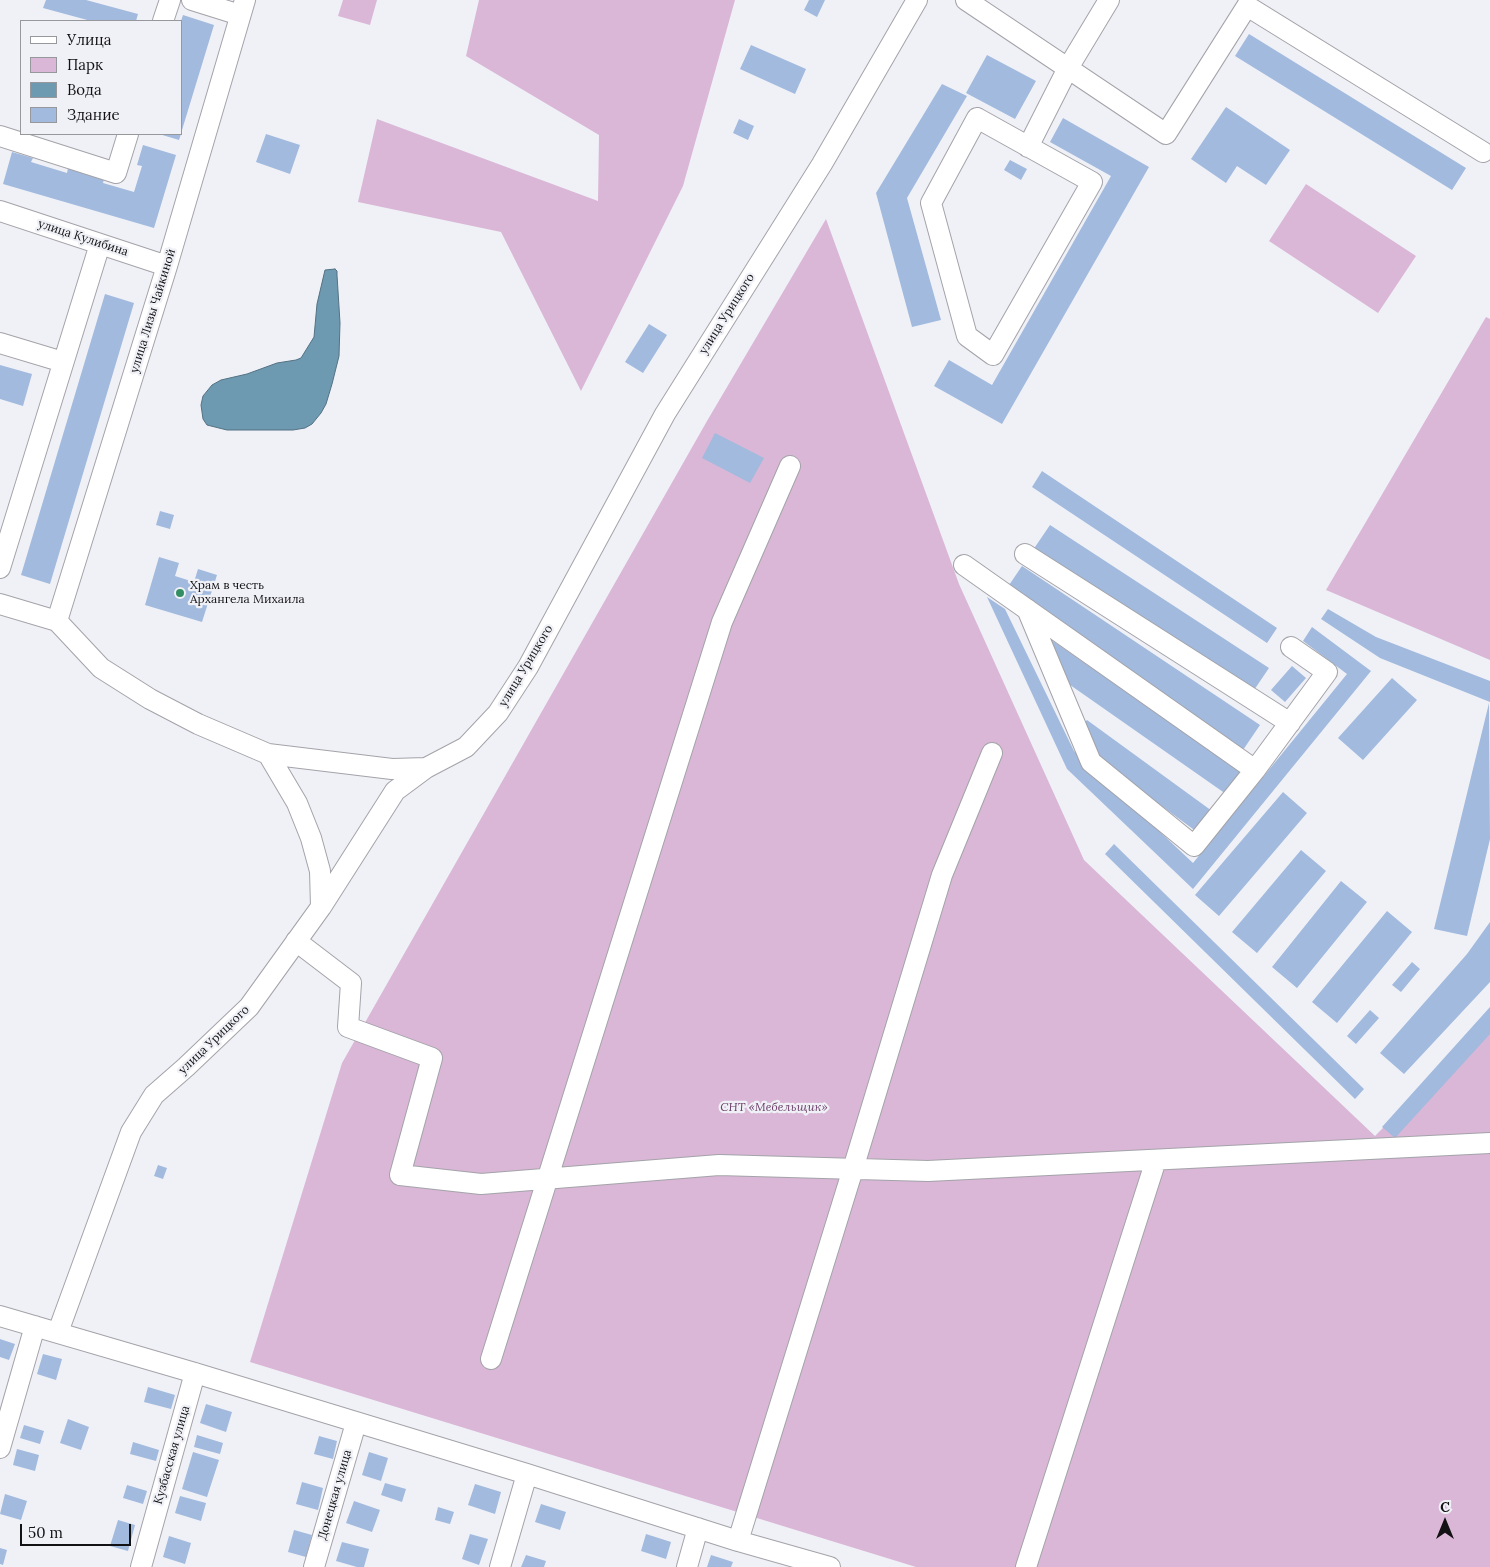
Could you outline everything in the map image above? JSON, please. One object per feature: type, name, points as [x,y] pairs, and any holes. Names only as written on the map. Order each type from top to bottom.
[{"type":"street","points":[[164,20],[170,0]]},
{"type":"street","points":[[192,0],[243,8]]},
{"type":"street","name":"улица Урицкого","points":[[58,1332],[131,1132],[154,1095],[250,1007],[321,907],[394,791],[426,768],[466,747],[498,713],[528,667],[665,414],[822,164],[917,0]]},
{"type":"street","points":[[966,0],[1166,134],[1247,6],[1483,152]]},
{"type":"street","points":[[1028,147],[1068,68],[1109,0]]},
{"type":"street","name":"улица Лизы Чайкиной","points":[[57,621],[167,266],[243,8]]},
{"type":"street","points":[[977,118],[1028,147],[1092,182],[993,356],[967,336],[931,203],[977,118]]},
{"type":"street","points":[[0,136],[116,173],[128,135]]},
{"type":"street","name":"улица Кулибина","points":[[0,211],[167,266]]},
{"type":"street","points":[[0,568],[5,531],[63,362],[100,244]]},
{"type":"street","points":[[0,343],[63,362]]},
{"type":"street","points":[[491,1359],[722,622],[790,466]]},
{"type":"street","points":[[1025,554],[1290,723]]},
{"type":"street","points":[[964,565],[1255,770]]},
{"type":"street","points":[[0,604],[57,621],[101,668],[198,724],[268,754],[392,770],[426,768]]},
{"type":"street","points":[[1027,609],[1091,762],[1194,846],[1255,770],[1327,672],[1291,647]]},
{"type":"street","points":[[738,1541],[942,875],[992,752]]},
{"type":"street","points":[[268,754],[297,803],[311,838],[320,871],[321,907]]},
{"type":"street","points":[[296,941],[352,983],[348,1027],[432,1058],[400,1175],[481,1184],[719,1165],[928,1172],[1490,1143]]},
{"type":"street","points":[[1026,1567],[1156,1160]]},
{"type":"street","points":[[0,1316],[195,1373],[527,1474],[738,1541],[830,1567]]},
{"type":"street","points":[[0,1448],[35,1326]]},
{"type":"street","name":"Кузбасская улица","points":[[141,1567],[195,1373]]},
{"type":"street","name":"Донецкая улица","points":[[314,1567],[356,1423]]},
{"type":"street","points":[[500,1567],[527,1474]]},
{"type":"street","points":[[686,1567],[698,1528]]},
{"type":"green space","points":[[343,0],[377,0],[370,25],[338,16]]},
{"type":"green space","points":[[479,0],[735,0],[683,186],[581,391],[501,232],[358,202],[377,119],[598,201],[599,135],[466,56]]},
{"type":"green space","points":[[1306,184],[1416,256],[1378,313],[1269,241]]},
{"type":"green space","name":"СНТ «Мебельщик»","points":[[826,219],[959,584],[1084,860],[1375,1136],[1490,1019],[1490,1567],[916,1567],[250,1362],[342,1063],[707,421]]},
{"type":"green space","points":[[1486,317],[1490,319],[1490,660],[1326,590]]},
{"type":"water","points":[[335,269],[337,271],[340,323],[339,356],[326,404],[312,424],[305,428],[293,430],[227,430],[207,425],[203,419],[201,405],[203,396],[212,385],[221,380],[247,374],[277,363],[301,358],[314,337],[317,304],[325,270]]},
{"type":"building","points":[[46,0],[86,0],[138,14],[136,20],[87,20],[43,8]]},
{"type":"building","points":[[809,0],[825,0],[817,17],[804,10]]},
{"type":"building","points":[[183,15],[214,25],[182,130],[182,20]]},
{"type":"building","points":[[1249,34],[1466,168],[1452,190],[1235,56]]},
{"type":"building","points":[[751,45],[806,69],[795,94],[740,69]]},
{"type":"building","points":[[987,55],[1036,81],[1015,119],[966,93]]},
{"type":"building","points":[[942,84],[967,96],[907,198],[941,320],[912,327],[876,193]]},
{"type":"building","points":[[1226,107],[1290,150],[1266,185],[1237,166],[1226,183],[1191,159]]},
{"type":"building","points":[[1063,118],[1149,167],[1002,424],[934,386],[949,360],[992,385],[1111,176],[1050,142]]},
{"type":"building","points":[[739,119],[754,126],[748,140],[733,133]]},
{"type":"building","points":[[266,134],[300,145],[290,174],[256,162]]},
{"type":"building","points":[[162,135],[181,135],[179,140]]},
{"type":"building","points":[[143,145],[176,155],[154,228],[3,184],[12,152],[33,158],[31,162],[67,173],[68,168],[104,179],[103,183],[134,192],[142,166],[137,165]]},
{"type":"building","points":[[1010,160],[1027,169],[1021,180],[1004,170]]},
{"type":"building","points":[[105,294],[134,303],[50,584],[21,575]]},
{"type":"building","points":[[649,324],[667,335],[643,373],[625,362]]},
{"type":"building","points":[[0,365],[32,374],[23,406],[0,399]]},
{"type":"building","points":[[715,433],[764,458],[750,483],[702,458]]},
{"type":"building","points":[[1042,471],[1277,628],[1267,643],[1032,487]]},
{"type":"building","points":[[160,511],[174,515],[170,529],[156,525]]},
{"type":"building","points":[[1050,525],[1269,668],[1252,693],[1033,550]]},
{"type":"building","name":"Храм в честь Архангела Михаила","points":[[159,557],[179,563],[175,576],[194,582],[198,569],[217,575],[202,622],[145,605]]},
{"type":"building","points":[[1022,566],[1260,725],[1243,750],[1005,591]]},
{"type":"building","points":[[987,597],[1005,609],[1074,751],[1193,863],[1347,674],[1303,641],[1312,627],[1371,671],[1193,889],[1067,769]]},
{"type":"building","points":[[1328,609],[1376,637],[1490,681],[1490,702],[1380,658],[1321,619]]},
{"type":"building","points":[[1050,639],[1241,771],[1226,794],[1063,680]]},
{"type":"building","points":[[1292,666],[1306,678],[1285,702],[1271,690]]},
{"type":"building","points":[[1392,678],[1417,700],[1363,760],[1338,738]]},
{"type":"building","points":[[1489,703],[1490,839],[1467,936],[1434,929]]},
{"type":"building","points":[[1087,720],[1212,811],[1197,832],[1102,762],[1082,725]]},
{"type":"building","points":[[1283,792],[1307,813],[1219,916],[1195,895]]},
{"type":"building","points":[[1114,844],[1364,1089],[1355,1099],[1105,854]]},
{"type":"building","points":[[1301,850],[1326,871],[1257,953],[1232,932]]},
{"type":"building","points":[[1341,881],[1367,902],[1297,988],[1272,967]]},
{"type":"building","points":[[1387,911],[1412,932],[1337,1023],[1312,1002]]},
{"type":"building","points":[[1490,922],[1490,982],[1404,1074],[1380,1053],[1467,954]]},
{"type":"building","points":[[1412,962],[1420,969],[1401,992],[1392,985]]},
{"type":"building","points":[[1490,1007],[1490,1034],[1395,1138],[1382,1127]]},
{"type":"building","points":[[1370,1010],[1379,1018],[1356,1044],[1347,1036]]},
{"type":"building","points":[[158,1165],[167,1168],[163,1179],[154,1176]]},
{"type":"building","points":[[0,1339],[15,1344],[9,1360],[0,1357]]},
{"type":"building","points":[[43,1354],[62,1359],[56,1380],[37,1374]]},
{"type":"building","points":[[148,1387],[175,1395],[171,1409],[144,1402]]},
{"type":"building","points":[[206,1404],[232,1412],[226,1432],[200,1423]]},
{"type":"building","points":[[68,1419],[89,1427],[81,1450],[60,1443]]},
{"type":"building","points":[[24,1425],[44,1431],[40,1444],[20,1438]]},
{"type":"building","points":[[197,1435],[223,1443],[220,1454],[194,1447]]},
{"type":"building","points":[[319,1436],[337,1441],[333,1459],[314,1454]]},
{"type":"building","points":[[133,1442],[159,1450],[156,1461],[130,1454]]},
{"type":"building","points":[[17,1449],[39,1455],[35,1471],[13,1465]]},
{"type":"building","points":[[193,1452],[219,1460],[207,1497],[182,1489]]},
{"type":"building","points":[[369,1452],[388,1458],[381,1481],[362,1475]]},
{"type":"building","points":[[302,1482],[323,1488],[318,1510],[296,1504]]},
{"type":"building","points":[[385,1483],[406,1489],[402,1502],[381,1495]]},
{"type":"building","points":[[475,1484],[501,1492],[495,1514],[468,1505]]},
{"type":"building","points":[[127,1485],[147,1491],[143,1504],[123,1498]]},
{"type":"building","points":[[5,1494],[27,1501],[21,1520],[0,1514]]},
{"type":"building","points":[[180,1496],[206,1503],[201,1521],[175,1513]]},
{"type":"building","points":[[354,1501],[380,1510],[372,1532],[346,1523]]},
{"type":"building","points":[[541,1504],[566,1512],[560,1530],[535,1522]]},
{"type":"building","points":[[438,1507],[454,1512],[450,1524],[435,1520]]},
{"type":"building","points":[[118,1520],[135,1525],[128,1551],[110,1546]]},
{"type":"building","points":[[294,1530],[312,1535],[306,1557],[288,1552]]},
{"type":"building","points":[[470,1534],[488,1539],[479,1565],[462,1559]]},
{"type":"building","points":[[646,1534],[671,1542],[666,1559],[641,1551]]},
{"type":"building","points":[[169,1536],[191,1543],[185,1564],[163,1557]]},
{"type":"building","points":[[342,1542],[369,1549],[364,1567],[336,1561]]},
{"type":"building","points":[[0,1548],[7,1550],[3,1565],[0,1564]]},
{"type":"building","points":[[526,1555],[546,1561],[544,1567],[521,1567]]},
{"type":"building","points":[[711,1555],[733,1562],[731,1567],[707,1567]]},
{"type":"place","name":"Храм в честь Архангела Михаила","points":[[180,593]]}]
